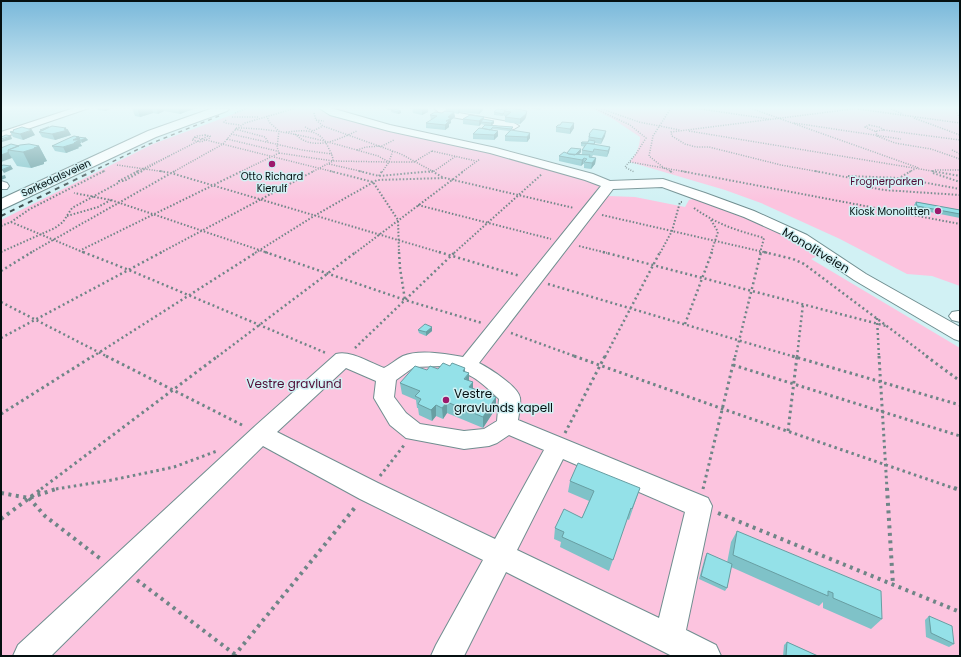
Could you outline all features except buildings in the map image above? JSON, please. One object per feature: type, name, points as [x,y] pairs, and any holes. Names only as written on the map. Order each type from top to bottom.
[{"type":"main road","name":"Sørkedalsveien","points":[[2,189],[125,139]]},
{"type":"main road","name":"Sørkedalsveien","points":[[1,205],[141,139]]},
{"type":"street","points":[[440,139],[492,150],[589,177],[609,185],[663,183]]},
{"type":"street","name":"Monolitveien","points":[[663,183],[742,211],[802,238],[867,281],[960,335]]},
{"type":"street","points":[[467,365],[609,185]]},
{"type":"street","points":[[872,280],[960,321]]},
{"type":"street","points":[[29,656],[261,434],[343,359],[386,377]]},
{"type":"street","points":[[386,377],[410,361],[441,359],[467,365],[486,374],[510,397],[507,425]]},
{"type":"street","points":[[386,377],[384,398],[398,419],[414,432],[464,440],[489,437],[507,425]]},
{"type":"street","points":[[507,425],[557,448],[699,506],[669,637]]},
{"type":"street","points":[[261,434],[369,491],[705,656]]},
{"type":"street","points":[[447,656],[557,448]]},
{"type":"path","points":[[193,139],[192,140],[195,142]]},
{"type":"path","points":[[1,252],[40,236],[55,228],[63,222],[72,208],[120,182],[119,181],[200,139]]},
{"type":"path","points":[[203,139],[373,182],[398,220],[400,268],[405,300]]},
{"type":"path","points":[[1,271],[223,144],[227,139],[277,151],[279,153],[333,161],[414,162],[432,151]]},
{"type":"path","points":[[253,139],[302,150],[332,154]]},
{"type":"path","points":[[277,151],[278,139]]},
{"type":"path","points":[[300,139],[309,143],[328,142],[338,139]]},
{"type":"path","points":[[314,139],[378,156],[389,162]]},
{"type":"path","points":[[326,139],[332,154],[333,161]]},
{"type":"path","points":[[359,139],[393,150],[433,172],[452,180],[793,259],[804,264],[960,381]]},
{"type":"path","points":[[357,150],[366,147],[382,146],[396,139]]},
{"type":"path","points":[[646,139],[644,144],[625,167],[663,183]]},
{"type":"path","points":[[652,139],[649,144],[649,156],[664,168],[960,224]]},
{"type":"path","points":[[676,139],[685,144],[709,147],[781,165],[856,179],[872,188],[960,195]]},
{"type":"path","points":[[736,139],[960,176]]},
{"type":"path","points":[[836,139],[960,182]]},
{"type":"path","points":[[884,139],[895,143],[931,149],[960,159]]},
{"type":"path","points":[[195,142],[207,140]]},
{"type":"path","points":[[377,180],[389,162],[393,150]]},
{"type":"path","points":[[1,519],[492,150]]},
{"type":"path","points":[[952,150],[960,154]]},
{"type":"path","points":[[78,251],[279,153]]},
{"type":"path","points":[[328,163],[379,176],[433,172],[460,153]]},
{"type":"path","points":[[120,182],[124,182],[169,156]]},
{"type":"path","points":[[1,338],[333,161]]},
{"type":"path","points":[[123,162],[117,165],[171,173],[379,234],[398,241],[960,405]]},
{"type":"path","points":[[10,222],[40,236],[129,270],[343,359],[452,256],[550,167]]},
{"type":"path","points":[[1,226],[30,209],[110,168]]},
{"type":"path","points":[[900,178],[916,169]]},
{"type":"path","points":[[927,170],[960,170]]},
{"type":"path","points":[[842,176],[900,178],[960,189]]},
{"type":"path","points":[[1,414],[190,296],[314,216],[373,182],[377,180],[445,178]]},
{"type":"path","points":[[74,193],[111,200],[119,204],[405,300],[496,328],[723,409],[960,490]]},
{"type":"path","points":[[67,216],[98,207],[111,200]]},
{"type":"path","points":[[557,448],[672,231],[680,202],[685,204]]},
{"type":"path","points":[[418,205],[888,326]]},
{"type":"path","points":[[690,206],[711,220],[728,228],[764,238],[699,506],[960,612]]},
{"type":"path","points":[[685,324],[716,241],[718,232],[711,220]]},
{"type":"path","points":[[1,302],[261,434]]},
{"type":"path","points":[[788,431],[803,304]]},
{"type":"path","points":[[877,318],[893,585]]},
{"type":"path","points":[[733,365],[960,436]]},
{"type":"path","points":[[234,656],[369,491],[414,432]]},
{"type":"path","points":[[1,493],[29,498],[58,488],[112,480],[174,467],[224,448]]},
{"type":"green space","name":"Vestre gravlund","points":[[167,139],[439,139],[609,185],[604,192],[609,196],[635,197],[685,207],[689,200],[698,200],[701,198],[750,217],[820,255],[811,259],[960,348],[960,656],[1,656],[1,220],[153,144]]},
{"type":"green space","name":"Frognerparken","points":[[640,139],[960,139],[960,286],[932,276],[907,274],[840,239],[761,203],[725,190],[630,162],[639,144]]},
{"type":"railway","points":[[91,172],[163,139]]},
{"type":"railway","points":[[1,216],[93,171]]},
{"type":"place","name":"Otto Richard Kierulf","points":[[272,164]]},
{"type":"place","name":"Kiosk Monolitten","points":[[938,211]]},
{"type":"place","name":"Vestre gravlunds kapell","points":[[446,400]]}]
